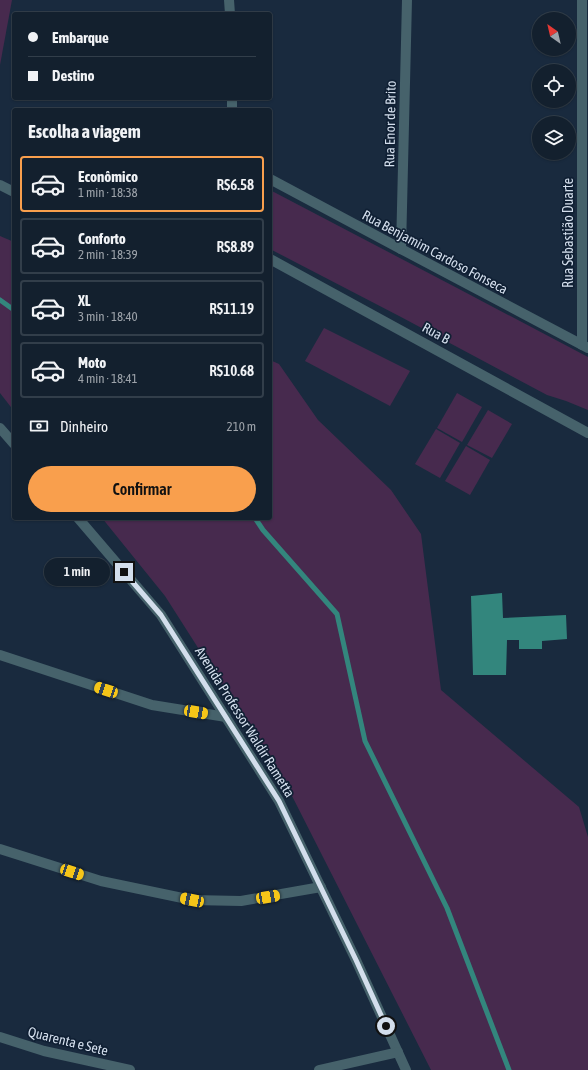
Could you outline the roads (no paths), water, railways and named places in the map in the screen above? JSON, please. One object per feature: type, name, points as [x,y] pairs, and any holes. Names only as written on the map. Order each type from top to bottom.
[{"type":"street","points":[[230,0],[230,12]]},
{"type":"street","name":"Rua Enor de Brito","points":[[401,249],[407,0]]},
{"type":"street","name":"Rua Sebastião Duarte","points":[[582,0],[585,347]]},
{"type":"street","name":"Rua Benjamim Cardoso Fonseca","points":[[272,180],[585,347]]},
{"type":"street","points":[[0,185],[12,191]]},
{"type":"street","name":"Rua B","points":[[272,260],[588,433]]},
{"type":"street","points":[[0,428],[12,442]]},
{"type":"street","name":"Avenida Professor Waldir Rametta","points":[[80,520],[161,615],[279,801],[356,960],[406,1070]]},
{"type":"street","points":[[0,655],[152,705],[226,717]]},
{"type":"street","points":[[0,849],[101,881],[192,900],[241,901],[321,887]]},
{"type":"street","name":"Quarenta e Sete","points":[[0,1037],[44,1051],[130,1070]]},
{"type":"street","points":[[319,1070],[398,1052]]},
{"type":"waterway","points":[[0,300],[12,309]]},
{"type":"waterway","points":[[256,520],[263,530],[337,614],[365,741],[447,908],[509,1070]]}]
